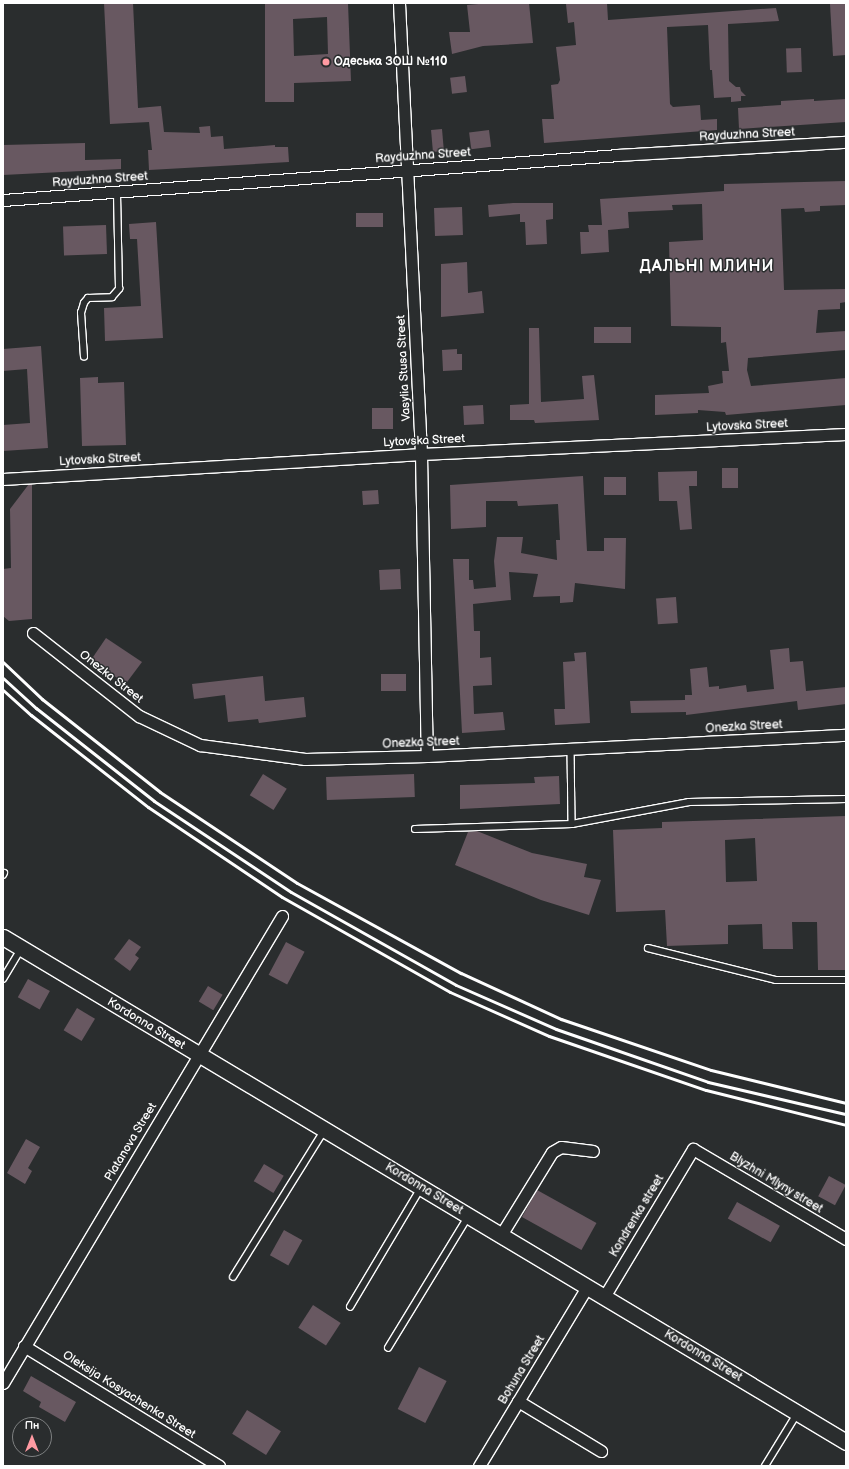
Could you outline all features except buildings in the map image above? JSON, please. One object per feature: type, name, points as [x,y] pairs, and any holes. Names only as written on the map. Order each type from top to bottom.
[{"type":"main road","name":"Kordonna Street","points":[[3,937],[846,1442]]},
{"type":"street","name":"Vasylia Stusa Street","points":[[399,3],[409,170],[421,454],[427,756]]},
{"type":"street","name":"Rayduzhna Street","points":[[3,200],[409,170],[846,142]]},
{"type":"street","name":"Lytovska Street","points":[[3,479],[421,454],[846,434]]},
{"type":"street","name":"Onezka Street","points":[[33,632],[139,716],[200,745],[305,759],[427,756],[846,735]]},
{"type":"street","name":"Platanova Street","points":[[3,1382],[282,916]]},
{"type":"street","points":[[501,1235],[552,1152],[562,1147],[593,1151]]},
{"type":"street","name":"Blyzhni Mlyny street","points":[[693,1149],[846,1239]]},
{"type":"street","name":"Kondrenka street","points":[[604,1297],[693,1149]]},
{"type":"street","name":"Bohuna Street","points":[[479,1466],[587,1286]]},
{"type":"street","name":"Oleksija Kosyachenka Street","points":[[24,1346],[219,1466]]},
{"type":"street","points":[[518,1401],[601,1451]]},
{"type":"lane","points":[[84,357],[81,313],[84,303],[88,298],[112,297],[120,290],[117,192]]},
{"type":"lane","points":[[571,749],[572,824]]},
{"type":"lane","points":[[415,829],[572,824],[689,802],[846,799]]},
{"type":"lane","points":[[648,948],[776,980],[846,980]]},
{"type":"lane","points":[[3,979],[21,949]]},
{"type":"lane","points":[[233,1277],[325,1129]]},
{"type":"lane","points":[[350,1307],[421,1188]]},
{"type":"lane","points":[[388,1348],[469,1216]]},
{"type":"lane","points":[[764,1466],[798,1413]]},
{"type":"railway","points":[[3,662],[42,699],[160,792],[297,883],[461,973],[561,1019],[711,1070],[846,1103]]},
{"type":"railway","points":[[3,678],[36,708],[154,801],[291,892],[456,985],[556,1029],[708,1082],[846,1114]]},
{"type":"railway","points":[[3,690],[31,715],[148,807],[282,897],[450,992],[549,1036],[706,1090],[846,1125]]},
{"type":"place","name":"Одеська ЗОШ №110","points":[[326,62]]},
{"type":"district","name":"ДАЛЬНІ МЛИНИ","points":[[707,267]]}]
